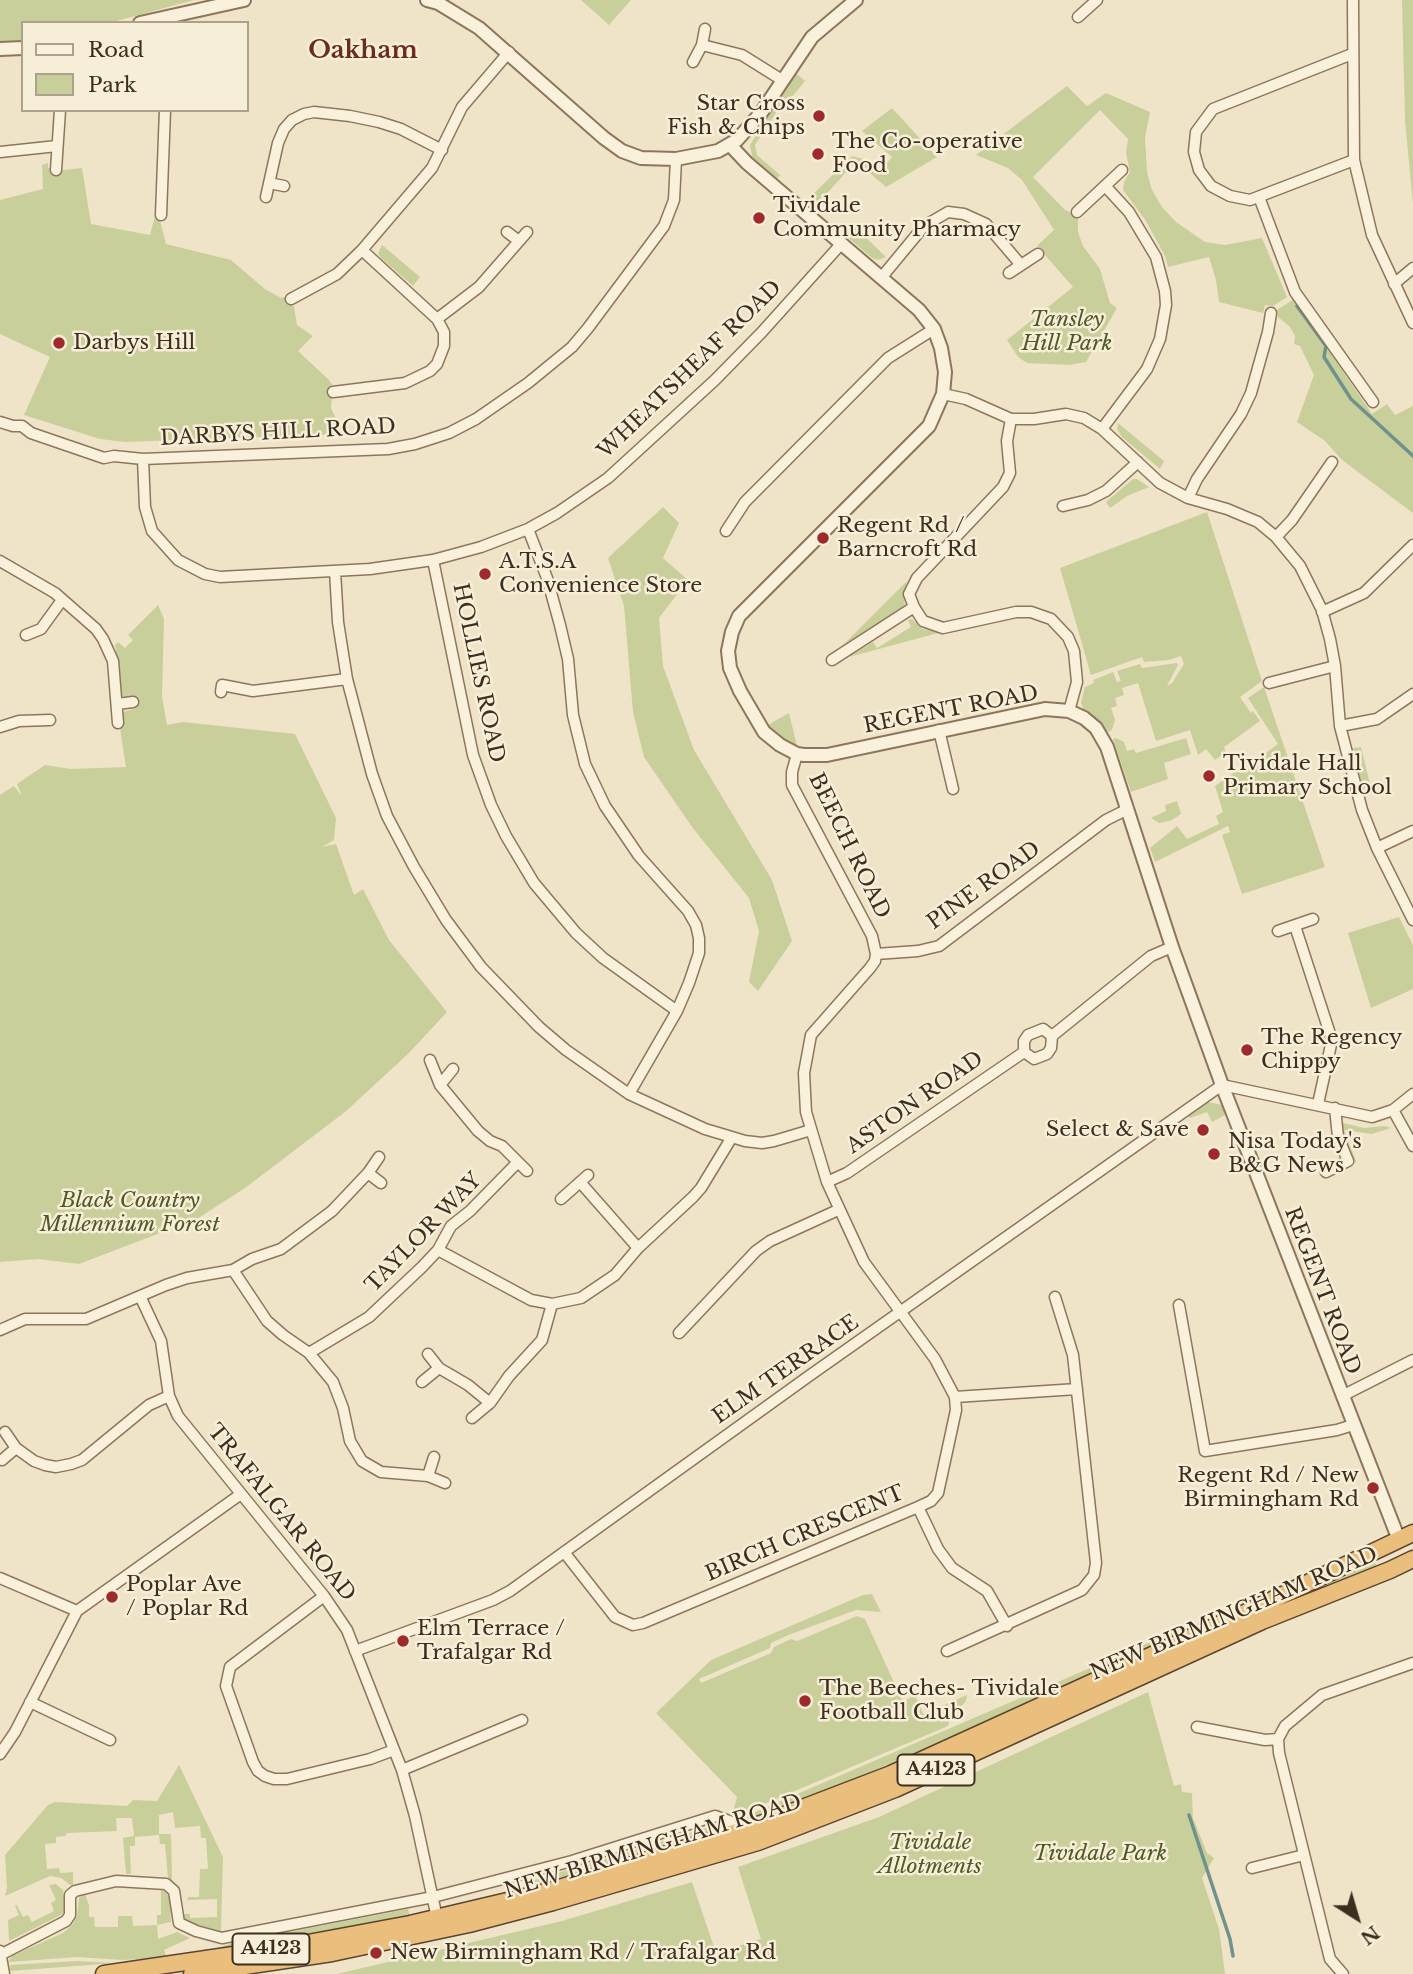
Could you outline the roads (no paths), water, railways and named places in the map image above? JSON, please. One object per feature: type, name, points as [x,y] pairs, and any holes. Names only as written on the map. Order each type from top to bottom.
[{"type":"highway","points":[[1408,1538],[1413,1558]]},
{"type":"highway","name":"NEW BIRMINGHAM ROAD","points":[[192,1974],[287,1961],[439,1924],[750,1828],[891,1774],[1408,1538]]},
{"type":"highway","name":"NEW BIRMINGHAM ROAD","points":[[104,1974],[439,1924],[553,1902],[758,1842],[895,1789],[1249,1626],[1390,1570],[1413,1558]]},
{"type":"street","points":[[159,21],[244,0]]},
{"type":"street","points":[[427,0],[457,14],[509,52],[622,151],[641,158],[676,159],[718,151],[745,133],[812,37],[856,0]]},
{"type":"street","points":[[1078,17],[1097,0]]},
{"type":"street","points":[[1353,0],[1354,160],[1372,235],[1413,323]]},
{"type":"street","points":[[693,62],[702,46],[705,29]]},
{"type":"street","points":[[702,46],[742,55],[782,80]]},
{"type":"street","points":[[0,49],[21,48]]},
{"type":"street","points":[[291,299],[331,278],[362,250],[432,168],[462,107],[509,52]]},
{"type":"street","points":[[1352,54],[1213,109],[1196,132],[1194,152],[1195,162],[1203,178],[1211,186],[1230,196],[1250,200],[1354,160]]},
{"type":"street","points":[[56,170],[60,112]]},
{"type":"street","points":[[161,215],[165,112]]},
{"type":"street","points":[[266,197],[278,143],[284,129],[292,120],[304,114],[338,115],[379,122],[401,129],[442,150]]},
{"type":"street","points":[[730,145],[740,158],[919,310],[934,329],[945,361],[943,394],[929,426],[915,443],[739,616],[732,632],[728,651],[730,668],[740,691],[764,732],[797,754]]},
{"type":"street","points":[[0,152],[57,146]]},
{"type":"street","name":"DARBYS HILL ROAD","points":[[0,422],[13,426],[19,433],[31,433],[93,452],[104,458],[114,456],[144,459],[388,449],[449,433],[476,419],[550,366],[572,347],[588,328],[664,226],[674,200],[676,159]]},
{"type":"street","points":[[1077,212],[1122,170]]},
{"type":"street","points":[[269,183],[284,186]]},
{"type":"street","points":[[1102,429],[1147,369],[1163,328],[1166,305],[1156,257],[1129,212],[1106,187]]},
{"type":"street","points":[[1259,197],[1295,292],[1373,402]]},
{"type":"street","points":[[881,278],[924,226],[948,212],[964,214],[986,224],[1021,265]]},
{"type":"street","points":[[507,232],[519,241]]},
{"type":"street","points":[[437,319],[479,287],[527,232]]},
{"type":"street","name":"WHEATSHEAF ROAD","points":[[144,459],[145,508],[152,531],[173,555],[193,569],[220,577],[335,571],[433,560],[501,540],[557,513],[608,478],[645,446],[762,332],[842,243]]},
{"type":"street","points":[[333,392],[405,383],[430,371],[437,364],[444,346],[444,332],[437,319],[362,250]]},
{"type":"street","points":[[1009,273],[1038,254]]},
{"type":"street","points":[[1394,284],[1413,268]]},
{"type":"street","points":[[1188,498],[1241,414],[1251,393],[1271,313]]},
{"type":"street","points":[[726,531],[745,502],[888,358],[934,329]]},
{"type":"street","points":[[943,394],[966,399],[1011,419],[1070,415],[1084,418],[1102,429],[1160,482],[1188,498],[1250,518],[1276,537],[1300,566],[1322,612],[1335,666],[1340,726],[1362,810],[1377,848],[1413,920]]},
{"type":"street","points":[[1011,419],[1007,442],[1010,473],[1003,487],[916,578],[909,594],[923,621],[943,628],[1016,612],[1031,611],[1051,619],[1068,637],[1074,651],[1077,682],[1069,711]]},
{"type":"street","points":[[1063,506],[1088,500],[1106,491],[1138,462]]},
{"type":"street","points":[[1276,537],[1286,528],[1332,462]]},
{"type":"street","points":[[1318,484],[1328,491]]},
{"type":"street","points":[[528,529],[547,578],[560,625],[568,659],[573,715],[586,764],[605,806],[620,830],[654,876],[688,911],[696,925],[699,953],[695,968],[677,1011],[629,1094]]},
{"type":"street","points":[[1322,612],[1364,593],[1413,545]]},
{"type":"street","name":"HOLLIES ROAD","points":[[433,560],[473,755],[491,805],[506,836],[534,883],[576,933],[603,958],[677,1011]]},
{"type":"street","points":[[0,561],[36,581],[96,629],[107,645],[113,661],[118,723]]},
{"type":"street","points":[[335,571],[338,622],[347,679],[369,763],[387,816],[446,920],[481,967],[524,1014],[566,1050],[629,1094],[705,1129],[762,1143],[811,1130]]},
{"type":"street","points":[[26,635],[41,629],[62,600]]},
{"type":"street","points":[[832,660],[914,607]]},
{"type":"street","points":[[1269,683],[1335,666]]},
{"type":"street","points":[[221,684],[253,691],[347,679]]},
{"type":"street","points":[[1340,726],[1377,719],[1413,694]]},
{"type":"street","points":[[117,704],[133,702]]},
{"type":"street","name":"REGENT ROAD","points":[[797,754],[827,755],[1045,709],[1069,711],[1096,728],[1107,747],[1172,947],[1222,1086],[1353,1425],[1408,1538]]},
{"type":"street","points":[[0,727],[19,721],[50,720]]},
{"type":"street","points":[[939,730],[953,789]]},
{"type":"street","name":"BEECH ROAD","points":[[797,754],[792,785],[872,936],[876,954]]},
{"type":"street","name":"PINE ROAD","points":[[876,954],[918,951],[939,946],[1107,820],[1128,809]]},
{"type":"street","points":[[1377,848],[1413,831]]},
{"type":"street","points":[[1278,930],[1313,919]]},
{"type":"street","points":[[1295,926],[1332,1041],[1318,1104]]},
{"type":"street","name":"ASTON ROAD","points":[[1024,1052],[1034,1059],[1047,1054],[1051,1048],[1052,1036],[1151,956],[1172,947]]},
{"type":"street","points":[[876,954],[876,961],[811,1035],[804,1073],[806,1112],[838,1210],[864,1262],[935,1359],[955,1396],[1077,1389]]},
{"type":"street","name":"ASTON ROAD","points":[[1024,1052],[1024,1041],[1028,1035],[1043,1029],[1052,1036]]},
{"type":"street","name":"ASTON ROAD","points":[[827,1182],[847,1174],[1024,1052]]},
{"type":"street","points":[[430,1060],[440,1085],[478,1131],[502,1146],[527,1171]]},
{"type":"street","points":[[440,1085],[453,1069]]},
{"type":"street","points":[[1222,1086],[1372,1117],[1393,1110],[1413,1094]]},
{"type":"street","name":"ELM TERRACE","points":[[355,1651],[493,1600],[510,1591],[1222,1086]]},
{"type":"street","points":[[1326,1172],[1348,1161],[1338,1136],[1335,1108]]},
{"type":"street","points":[[1393,1110],[1413,1146]]},
{"type":"street","points":[[438,1250],[531,1300],[552,1304],[581,1298],[615,1275],[638,1248],[701,1188],[732,1137]]},
{"type":"street","points":[[0,1330],[25,1319],[86,1319],[187,1278],[233,1270],[252,1259],[281,1249],[332,1212],[379,1157]]},
{"type":"street","name":"TAYLOR WAY","points":[[309,1353],[369,1317],[438,1250],[452,1226],[517,1163]]},
{"type":"street","points":[[368,1173],[380,1183]]},
{"type":"street","points":[[561,1199],[584,1179],[638,1248]]},
{"type":"street","points":[[679,1333],[756,1251],[770,1241],[838,1210]]},
{"type":"street","points":[[233,1270],[267,1321],[309,1353],[333,1382],[343,1408],[350,1441],[362,1461],[381,1472],[428,1476],[445,1483]]},
{"type":"street","name":"TRAFALGAR ROAD","points":[[140,1296],[160,1341],[169,1396],[178,1416],[324,1595],[347,1630],[402,1770],[439,1924]]},
{"type":"street","points":[[947,1651],[1082,1590],[1094,1575],[1096,1563],[1073,1355],[1055,1297]]},
{"type":"street","points":[[472,1418],[490,1403],[509,1376],[542,1340],[552,1304]]},
{"type":"street","points":[[1179,1305],[1205,1451],[1337,1430],[1353,1425]]},
{"type":"street","points":[[428,1354],[439,1368],[468,1385],[490,1403]]},
{"type":"street","points":[[1342,1396],[1413,1360]]},
{"type":"street","points":[[422,1382],[439,1368]]},
{"type":"street","points":[[5,1432],[16,1448],[34,1461],[56,1466],[71,1464],[82,1460],[149,1405],[169,1396]]},
{"type":"street","name":"BIRCH CRESCENT","points":[[564,1552],[615,1617],[633,1625],[643,1623],[931,1501],[938,1493],[956,1410],[955,1396]]},
{"type":"street","points":[[2,1460],[16,1448]]},
{"type":"street","points":[[428,1476],[433,1457]]},
{"type":"street","points":[[0,1754],[77,1611],[241,1494]]},
{"type":"street","points":[[918,1507],[938,1549],[952,1568],[987,1591],[1007,1626]]},
{"type":"street","points":[[0,1578],[77,1611]]},
{"type":"street","points":[[324,1595],[230,1667],[226,1686],[253,1762],[265,1776],[287,1779],[370,1759],[394,1750]]},
{"type":"street","points":[[1337,1972],[1330,1959],[1279,1753],[1278,1739],[1285,1726],[1322,1695],[1413,1663]]},
{"type":"street","points":[[30,1702],[110,1740]]},
{"type":"street","points":[[402,1770],[522,1720]]},
{"type":"street","points":[[1197,1727],[1265,1740],[1278,1739]]},
{"type":"street","name":"NEW BIRMINGHAM ROAD","points":[[1,1953],[61,1926],[70,1915],[70,1895],[75,1891],[122,1880],[166,1884],[174,1891],[180,1923],[196,1931],[222,1938],[432,1897],[572,1861],[715,1816],[750,1828]]},
{"type":"street","points":[[1252,1868],[1304,1855]]},
{"type":"street","points":[[1,1953],[4,1974]]},
{"type":"waterway","points":[[1297,306],[1326,346],[1324,357],[1351,399],[1413,456]]},
{"type":"waterway","points":[[1189,1815],[1230,1939],[1233,1956]]},
{"type":"place","name":"Star Cross Fish & Chips","points":[[819,116]]},
{"type":"place","name":"The Co-operative Food","points":[[818,154]]},
{"type":"place","name":"Tividale Community Pharmacy","points":[[759,218]]},
{"type":"place","name":"Darbys Hill","points":[[59,343]]},
{"type":"place","name":"Regent Rd / Barncroft Rd","points":[[823,538]]},
{"type":"place","name":"A.T.S.A Convenience Store","points":[[485,574]]},
{"type":"place","name":"Tividale Hall Primary School","points":[[1209,776]]},
{"type":"place","name":"The Regency Chippy","points":[[1247,1050]]},
{"type":"place","name":"Select & Save","points":[[1203,1130]]},
{"type":"place","name":"Nisa Today's B&G News","points":[[1214,1154]]},
{"type":"place","name":"Regent Rd / New Birmingham Rd","points":[[1373,1488]]},
{"type":"place","name":"Poplar Ave / Poplar Rd","points":[[112,1597]]},
{"type":"place","name":"Elm Terrace / Trafalgar Rd","points":[[403,1641]]},
{"type":"place","name":"The Beeches- Tividale Football Club","points":[[805,1701]]},
{"type":"place","name":"New Birmingham Rd / Trafalgar Rd","points":[[376,1953]]},
{"type":"district","name":"Oakham","points":[[363,51]]},
{"type":"park label","name":"Tansley Hill Park","points":[[1067,332]]},
{"type":"park label","name":"Black Country Millennium Forest","points":[[130,1213]]},
{"type":"park label","name":"Tividale Park","points":[[1100,1854]]},
{"type":"park label","name":"Tividale Allotments","points":[[930,1855]]}]
